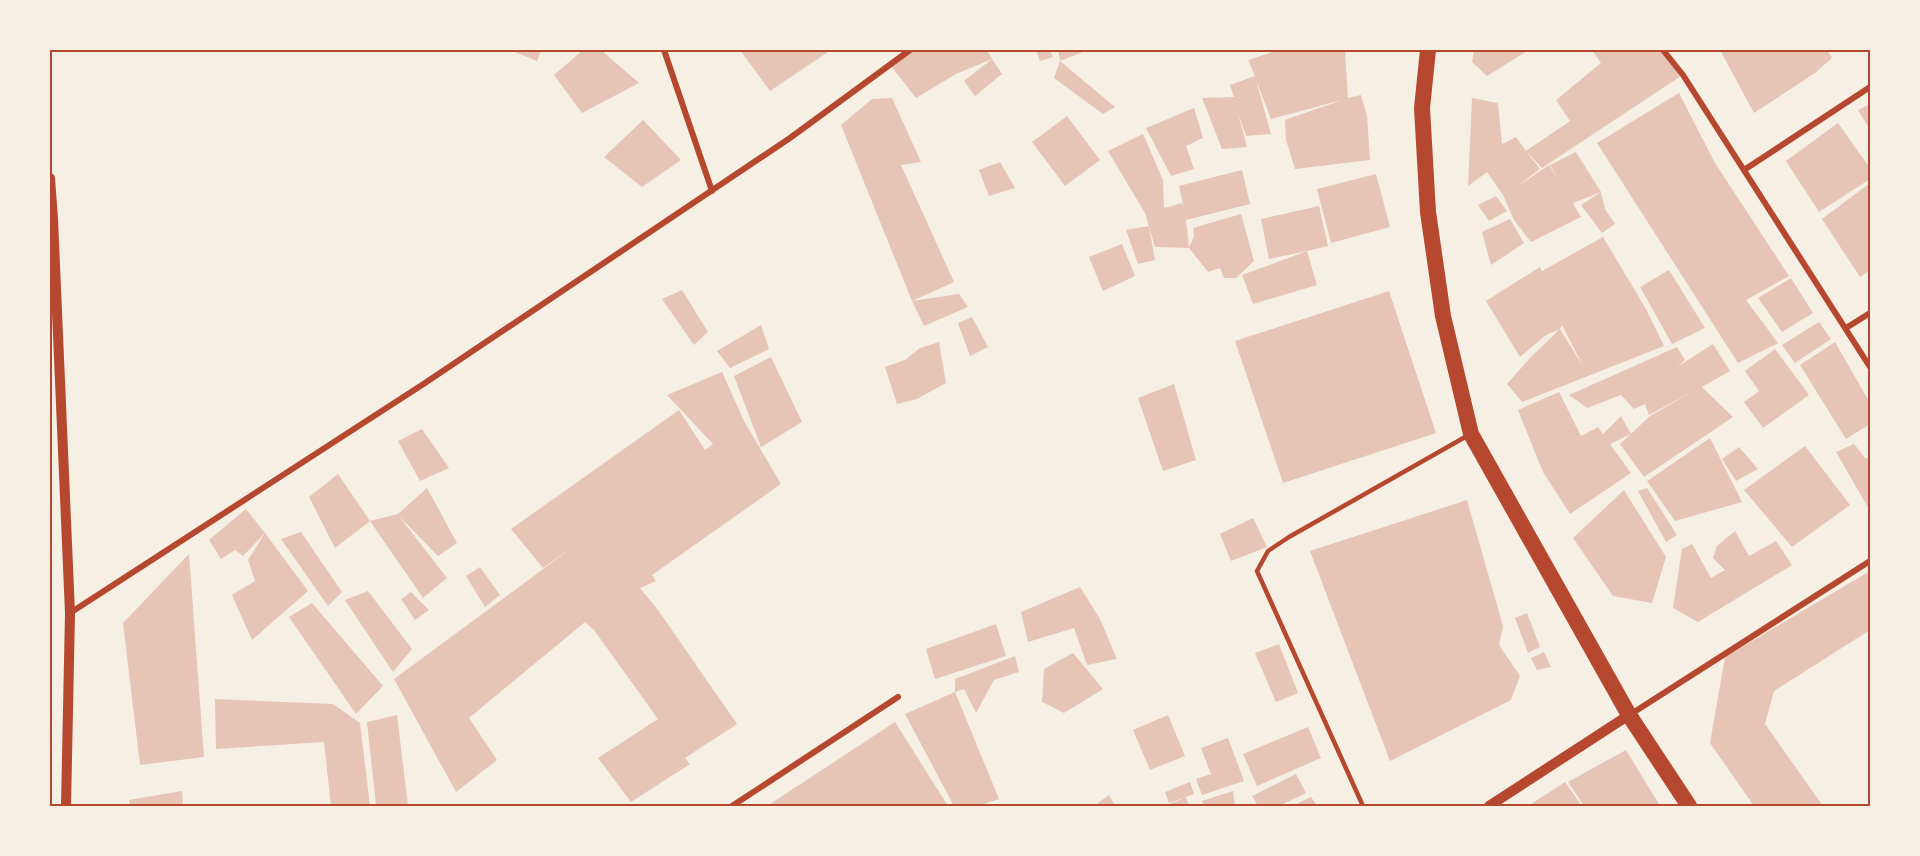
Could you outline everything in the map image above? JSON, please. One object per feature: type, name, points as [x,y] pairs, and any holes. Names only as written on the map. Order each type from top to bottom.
[{"type":"highway","points":[[1428,50],[1422,108],[1428,212],[1443,316],[1471,434],[1629,715],[1689,807]]},
{"type":"street","points":[[664,50],[712,191]]},
{"type":"street","points":[[70,613],[425,383],[712,191],[790,138],[910,50]]},
{"type":"street","points":[[1663,50],[1683,75],[1870,367]]},
{"type":"street","points":[[1744,170],[1870,87]]},
{"type":"street","points":[[50,178],[70,613],[66,807]]},
{"type":"street","points":[[1846,328],[1870,313]]},
{"type":"street","points":[[1489,807],[1870,561]]},
{"type":"street","points":[[732,807],[898,697]]},
{"type":"lane","points":[[1363,807],[1257,572],[1268,551],[1471,434]]},
{"type":"building","points":[[510,50],[541,50],[537,61]]},
{"type":"building","points":[[583,50],[601,50],[639,83],[582,113],[554,75]]},
{"type":"building","points":[[740,50],[831,50],[770,91]]},
{"type":"building","points":[[913,50],[987,50],[992,59],[956,74],[916,98],[891,66]]},
{"type":"building","points":[[1036,50],[1050,50],[1053,57],[1040,61]]},
{"type":"building","points":[[1058,50],[1088,50],[1060,61]]},
{"type":"building","points":[[1279,50],[1345,50],[1348,98],[1361,95],[1367,116],[1370,160],[1295,169],[1286,140],[1285,120],[1342,100],[1271,119],[1256,80],[1271,134],[1246,136],[1238,113],[1247,147],[1222,149],[1202,98],[1234,97],[1230,85],[1255,76],[1248,60]]},
{"type":"building","points":[[1474,50],[1529,50],[1487,76],[1472,62]]},
{"type":"building","points":[[1592,50],[1660,50],[1681,76],[1542,168],[1526,151],[1570,121],[1556,100],[1601,63]]},
{"type":"building","points":[[1720,50],[1827,50],[1832,58],[1815,73],[1754,113]]},
{"type":"building","points":[[992,59],[1002,74],[975,96],[964,81]]},
{"type":"building","points":[[1060,61],[1115,107],[1103,114],[1054,78]]},
{"type":"building","points":[[1679,93],[1715,163],[1789,276],[1746,300],[1778,343],[1738,363],[1597,143]]},
{"type":"building","points":[[892,98],[921,162],[901,165],[954,282],[912,301],[841,125],[872,99]]},
{"type":"building","points":[[1472,98],[1498,103],[1502,144],[1516,137],[1540,169],[1518,186],[1549,165],[1560,182],[1550,165],[1576,152],[1601,192],[1573,203],[1581,217],[1531,242],[1514,220],[1503,195],[1487,172],[1468,186]]},
{"type":"building","points":[[1870,104],[1870,130],[1858,110]]},
{"type":"building","points":[[1194,108],[1203,138],[1186,146],[1194,169],[1171,176],[1146,128]]},
{"type":"building","points":[[1067,116],[1100,160],[1065,186],[1032,142]]},
{"type":"building","points":[[643,120],[681,160],[642,187],[604,157]]},
{"type":"building","points":[[1838,123],[1870,168],[1870,179],[1819,212],[1786,161]]},
{"type":"building","points":[[1143,134],[1163,180],[1164,208],[1182,203],[1184,208],[1179,186],[1242,170],[1250,204],[1186,220],[1189,248],[1155,247],[1145,213],[1108,151]]},
{"type":"building","points":[[1000,162],[1015,188],[989,196],[979,170]]},
{"type":"building","points":[[1376,174],[1390,227],[1331,243],[1317,189]]},
{"type":"building","points":[[1870,183],[1870,270],[1860,277],[1822,219]]},
{"type":"building","points":[[1601,192],[1605,209],[1615,224],[1602,233],[1581,205]]},
{"type":"building","points":[[1496,196],[1507,211],[1489,221],[1478,205]]},
{"type":"building","points":[[1319,206],[1328,246],[1269,259],[1261,219]]},
{"type":"building","points":[[1241,214],[1254,261],[1236,278],[1224,278],[1220,268],[1208,272],[1189,248],[1194,236],[1193,228]]},
{"type":"building","points":[[1510,219],[1524,243],[1491,265],[1482,232]]},
{"type":"building","points":[[1149,226],[1155,260],[1138,264],[1126,230]]},
{"type":"building","points":[[1603,237],[1646,309],[1664,346],[1522,402],[1507,384],[1560,329],[1546,335],[1520,357],[1486,301],[1540,267],[1542,271]],"holes":[[[1562,325],[1584,368],[1560,329]]]},
{"type":"building","points":[[1122,244],[1135,276],[1103,291],[1089,257]]},
{"type":"building","points":[[1307,251],[1317,285],[1253,304],[1242,275]]},
{"type":"building","points":[[1669,270],[1705,328],[1672,344],[1640,287]]},
{"type":"building","points":[[1791,278],[1813,313],[1782,332],[1758,298]]},
{"type":"building","points":[[682,290],[708,332],[694,345],[662,299]]},
{"type":"building","points":[[1389,291],[1436,433],[1283,483],[1235,341]]},
{"type":"building","points":[[959,294],[968,307],[924,326],[912,301]]},
{"type":"building","points":[[972,317],[988,347],[970,356],[958,323]]},
{"type":"building","points":[[1819,322],[1831,339],[1795,363],[1782,345]]},
{"type":"building","points":[[761,325],[769,349],[730,368],[717,351]]},
{"type":"building","points":[[939,342],[946,383],[917,399],[897,404],[885,367],[905,360],[920,348]]},
{"type":"building","points":[[1835,342],[1870,403],[1870,424],[1846,439],[1800,365]]},
{"type":"building","points":[[1713,344],[1730,371],[1702,387],[1733,417],[1644,477],[1620,444],[1650,416],[1692,392],[1649,415],[1645,404],[1634,409],[1621,395],[1587,408],[1569,395],[1677,347],[1685,360],[1677,367]]},
{"type":"building","points":[[1775,349],[1809,395],[1763,428],[1744,402],[1759,391],[1745,371]]},
{"type":"building","points":[[771,357],[802,422],[761,447],[734,376]]},
{"type":"building","points":[[722,372],[744,421],[781,484],[652,575],[656,581],[640,588],[658,610],[737,724],[685,758],[690,764],[631,802],[598,758],[658,719],[594,630],[585,622],[469,718],[497,760],[456,792],[394,679],[577,544],[543,568],[511,529],[679,410],[705,450],[713,444],[667,395]]},
{"type":"building","points":[[1174,384],[1196,460],[1163,471],[1138,398]]},
{"type":"building","points":[[1559,392],[1581,436],[1598,427],[1603,434],[1621,416],[1631,434],[1610,444],[1631,473],[1570,514],[1543,472],[1518,410]]},
{"type":"building","points":[[422,429],[449,468],[420,481],[398,441]]},
{"type":"building","points":[[1710,438],[1742,502],[1675,521],[1647,481]]},
{"type":"building","points":[[1854,444],[1866,459],[1870,456],[1869,509],[1836,452]]},
{"type":"building","points":[[1805,446],[1850,505],[1792,547],[1744,490]]},
{"type":"building","points":[[1739,447],[1758,469],[1736,481],[1722,459]]},
{"type":"building","points":[[338,474],[370,521],[335,548],[309,497]]},
{"type":"building","points":[[427,488],[457,543],[438,556],[399,516],[447,578],[423,598],[370,521],[398,514]]},
{"type":"building","points":[[1647,488],[1677,535],[1666,542],[1638,491]]},
{"type":"building","points":[[1624,490],[1666,557],[1652,603],[1613,596],[1573,538]]},
{"type":"building","points":[[1467,500],[1503,626],[1499,645],[1520,676],[1511,700],[1390,761],[1310,551]]},
{"type":"building","points":[[246,509],[265,533],[243,556],[235,550],[221,559],[209,540]]},
{"type":"building","points":[[1253,518],[1267,547],[1231,561],[1220,534]]},
{"type":"building","points":[[1735,531],[1749,556],[1776,541],[1792,565],[1698,622],[1673,608],[1682,549],[1692,544],[1711,578],[1725,570],[1713,558],[1717,546]]},
{"type":"building","points":[[301,532],[342,592],[328,606],[281,539]]},
{"type":"building","points":[[265,533],[308,591],[252,640],[232,595],[255,581],[248,560]]},
{"type":"building","points":[[189,554],[204,757],[140,765],[123,623]]},
{"type":"building","points":[[480,567],[500,595],[485,607],[466,576]]},
{"type":"building","points":[[1870,571],[1870,630],[1774,691],[1765,724],[1823,806],[1754,806],[1710,743],[1725,657]]},
{"type":"building","points":[[1080,587],[1100,619],[1117,659],[1087,665],[1074,628],[1028,642],[1021,612]]},
{"type":"building","points":[[368,591],[412,649],[393,672],[345,600]]},
{"type":"building","points":[[411,592],[429,610],[415,620],[401,599]]},
{"type":"building","points":[[312,603],[383,686],[356,714],[289,617]]},
{"type":"building","points":[[1527,613],[1540,647],[1528,653],[1515,618]]},
{"type":"building","points":[[996,624],[1006,656],[935,679],[926,649]]},
{"type":"building","points":[[1279,644],[1298,693],[1276,702],[1255,653]]},
{"type":"building","points":[[1544,652],[1551,667],[1537,670],[1531,658]]},
{"type":"building","points":[[1073,653],[1103,689],[1064,713],[1042,702],[1044,669]]},
{"type":"building","points":[[1015,656],[1019,672],[994,680],[976,713],[964,689],[955,692],[955,679]]},
{"type":"building","points":[[955,692],[999,799],[978,806],[954,806],[905,714]]},
{"type":"building","points":[[215,699],[333,704],[360,723],[370,806],[331,806],[324,742],[216,749]]},
{"type":"building","points":[[397,715],[408,806],[376,806],[367,722]]},
{"type":"building","points":[[1168,715],[1185,756],[1150,770],[1133,730]]},
{"type":"building","points":[[895,722],[948,806],[767,806]]},
{"type":"building","points":[[1308,727],[1321,758],[1257,786],[1243,754]]},
{"type":"building","points":[[1228,738],[1244,781],[1202,795],[1196,779],[1211,774],[1201,748]]},
{"type":"building","points":[[1626,750],[1660,806],[1584,806],[1568,782]]},
{"type":"building","points":[[1296,774],[1306,793],[1279,806],[1258,806],[1252,796]]},
{"type":"building","points":[[1190,782],[1194,794],[1169,803],[1165,792]]},
{"type":"building","points":[[1565,782],[1582,806],[1528,806]]},
{"type":"building","points":[[182,791],[183,806],[130,806],[129,800]]},
{"type":"building","points":[[1233,791],[1235,806],[1204,806],[1202,801]]},
{"type":"building","points":[[1109,795],[1115,806],[1094,806]]},
{"type":"building","points":[[1186,797],[1189,806],[1165,806]]},
{"type":"building","points":[[1311,797],[1317,806],[1292,806]]}]
